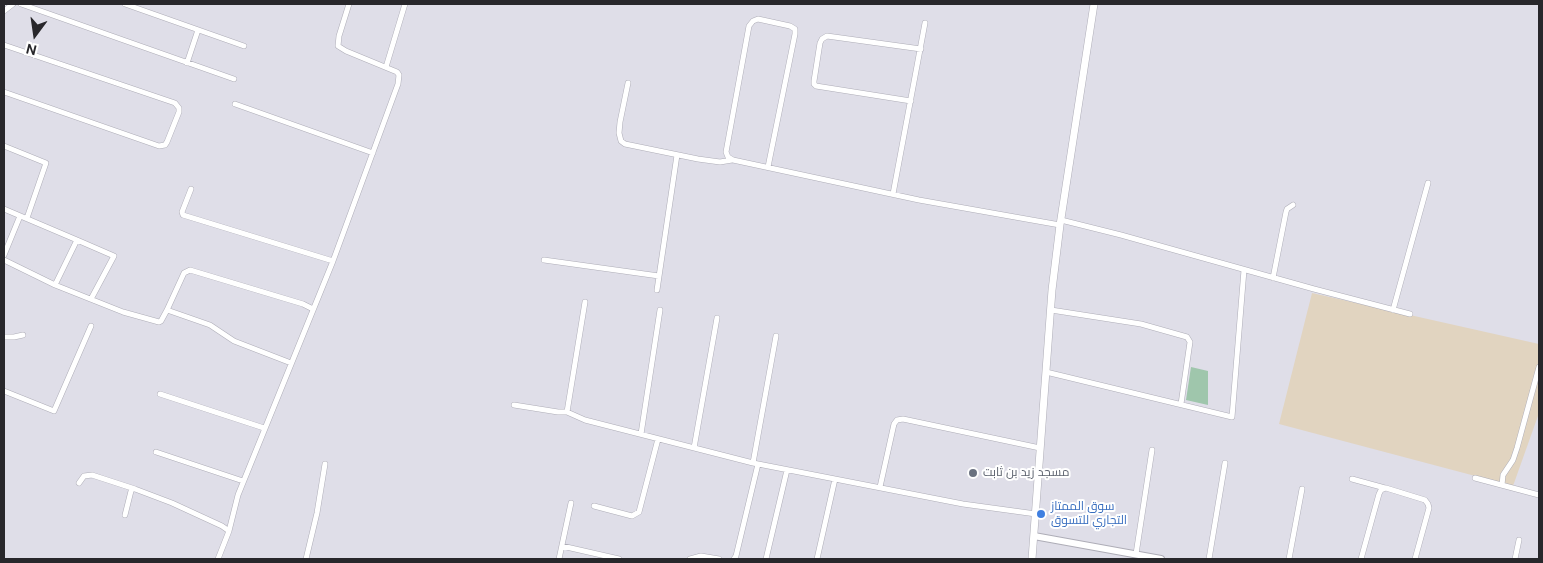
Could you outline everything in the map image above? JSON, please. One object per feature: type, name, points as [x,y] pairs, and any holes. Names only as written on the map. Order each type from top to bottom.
[{"type":"main road","points":[[1032,559],[1051,310],[1061,223],[1094,4]]},
{"type":"street","points":[[4,11],[13,4]]},
{"type":"street","points":[[21,4],[234,79]]},
{"type":"street","points":[[125,4],[244,46]]},
{"type":"street","points":[[218,559],[229,531],[243,481],[333,261],[398,84],[398,73],[338,46],[339,36],[349,4]]},
{"type":"street","points":[[386,67],[405,4]]},
{"type":"street","points":[[733,160],[728,157],[726,152],[749,26],[758,19],[790,26],[795,29],[768,167]]},
{"type":"street","points":[[893,194],[926,23]]},
{"type":"street","points":[[187,62],[198,30]]},
{"type":"street","points":[[911,101],[816,86],[814,81],[820,43],[827,36],[920,49]]},
{"type":"street","points":[[4,45],[175,103],[179,108],[179,112],[167,142],[165,145],[159,146],[4,92]]},
{"type":"street","points":[[628,84],[619,133],[625,144],[714,161],[733,160],[893,194],[1121,235],[1410,314]]},
{"type":"street","points":[[235,104],[373,153]]},
{"type":"street","points":[[4,146],[46,163],[26,218]]},
{"type":"street","points":[[657,290],[677,155]]},
{"type":"street","points":[[1393,310],[1428,183]]},
{"type":"street","points":[[192,189],[182,212],[183,215],[333,261]]},
{"type":"street","points":[[1274,278],[1286,212],[1293,205]]},
{"type":"street","points":[[4,209],[114,256],[91,299]]},
{"type":"street","points":[[4,255],[20,216]]},
{"type":"street","points":[[55,285],[78,240]]},
{"type":"street","points":[[4,260],[55,285],[123,312],[159,322],[167,310],[184,273],[190,270],[303,304],[313,309]]},
{"type":"street","points":[[544,260],[659,276]]},
{"type":"street","points":[[1046,372],[1232,417],[1244,270]]},
{"type":"street","points":[[567,412],[585,302]]},
{"type":"street","points":[[167,310],[210,325],[234,341],[291,363]]},
{"type":"street","points":[[641,434],[660,310]]},
{"type":"street","points":[[1051,310],[1141,324],[1186,337],[1190,342],[1181,404]]},
{"type":"street","points":[[694,448],[717,318]]},
{"type":"street","points":[[4,391],[54,411],[91,326]]},
{"type":"street","points":[[4,337],[14,337],[23,334]]},
{"type":"street","points":[[734,559],[755,463],[776,336]]},
{"type":"street","points":[[1502,485],[1503,475],[1513,460],[1517,448],[1539,367]]},
{"type":"street","points":[[160,394],[264,428]]},
{"type":"street","points":[[514,405],[567,412],[584,420],[787,470],[963,504],[1036,514]]},
{"type":"street","points":[[880,487],[894,424],[897,420],[903,419],[1040,448]]},
{"type":"street","points":[[594,506],[632,516],[639,512],[658,439]]},
{"type":"street","points":[[1136,554],[1152,450]]},
{"type":"street","points":[[156,452],[243,481]]},
{"type":"street","points":[[1209,559],[1225,463]]},
{"type":"street","points":[[306,559],[318,513],[326,464]]},
{"type":"street","points":[[766,559],[787,470]]},
{"type":"street","points":[[80,483],[84,476],[92,474],[172,503],[229,531]]},
{"type":"street","points":[[817,559],[835,478]]},
{"type":"street","points":[[1475,478],[1539,494]]},
{"type":"street","points":[[1352,479],[1425,500],[1429,508],[1415,559]]},
{"type":"street","points":[[1361,559],[1379,494],[1386,488]]},
{"type":"street","points":[[125,515],[131,491],[135,489]]},
{"type":"street","points":[[1289,559],[1302,489]]},
{"type":"street","points":[[558,559],[571,503]]},
{"type":"street","points":[[1034,536],[1161,559]]},
{"type":"street","points":[[1515,559],[1519,540]]},
{"type":"street","points":[[562,546],[619,559]]},
{"type":"street","points":[[690,559],[701,556],[719,559]]},
{"type":"shaded area","points":[[1312,293],[1539,344],[1539,413],[1513,486],[1279,424]]},
{"type":"green space","points":[[1191,367],[1208,371],[1208,405],[1186,400]]},
{"type":"place","name":"مسجد زيد بن ثابت","points":[[973,473]]},
{"type":"place","name":"سوق الممتاز التجاري للتسوق","points":[[1041,514]]}]
